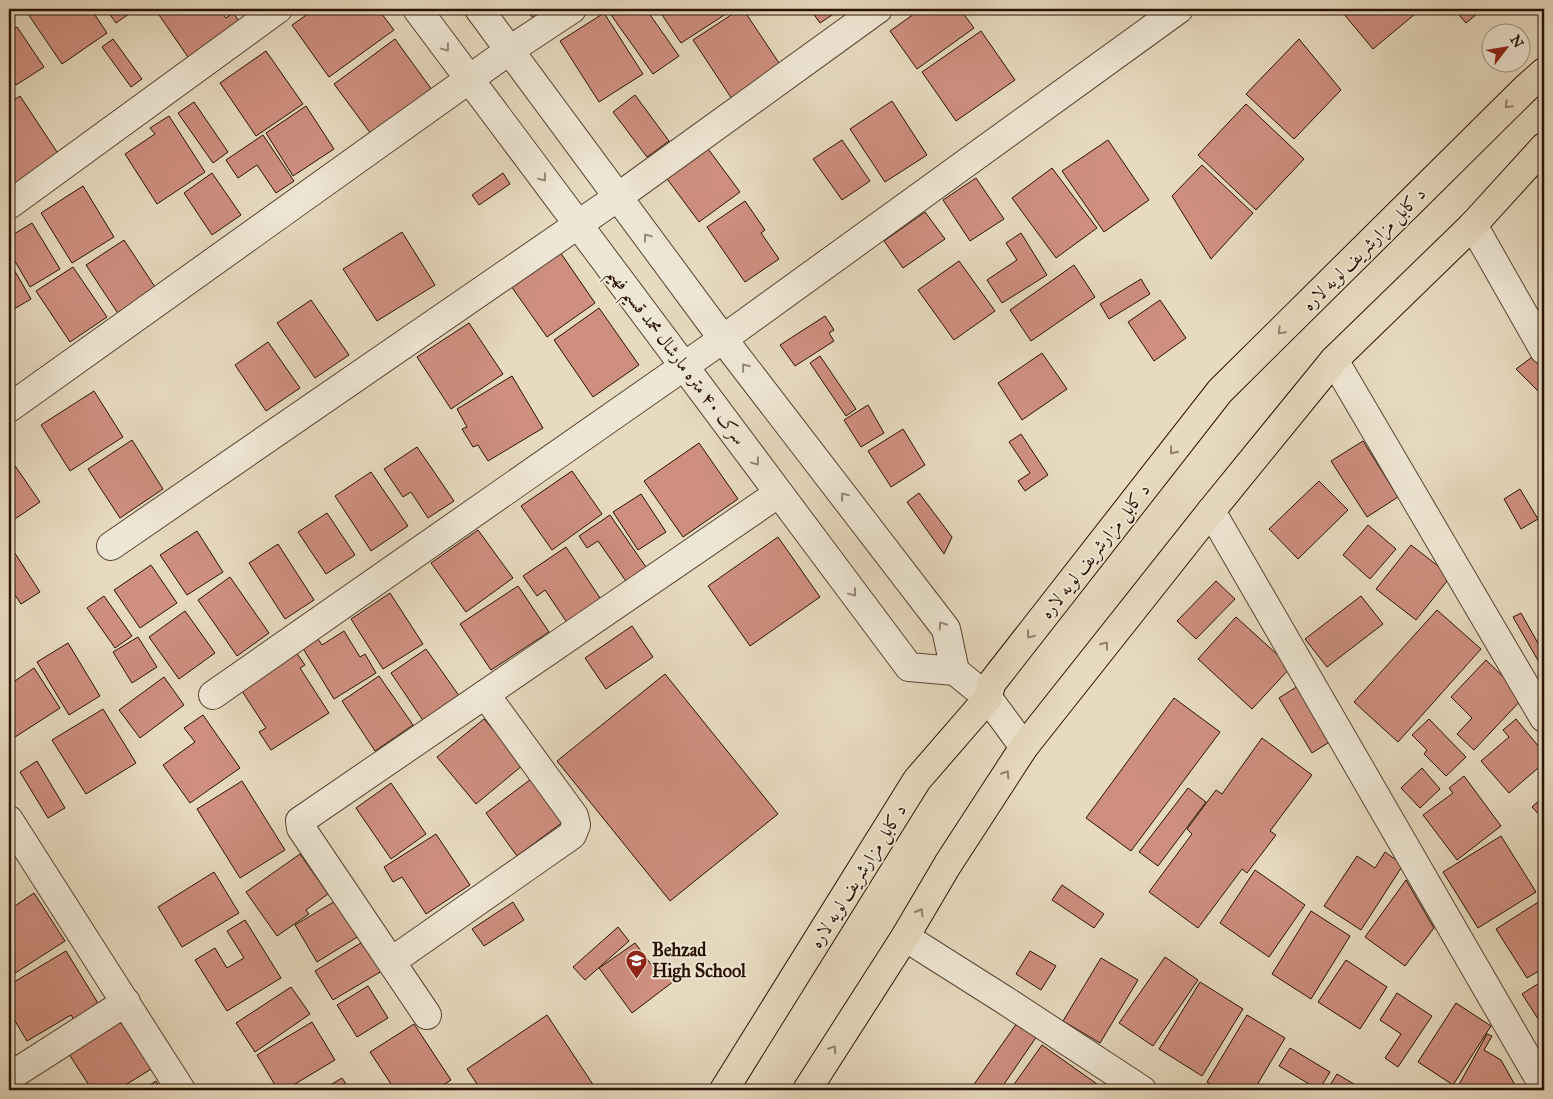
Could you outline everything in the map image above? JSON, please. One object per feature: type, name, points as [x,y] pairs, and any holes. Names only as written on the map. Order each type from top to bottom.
[{"type":"highway","name":"د کابل مزارشریف لویه لاره","points":[[724,1090],[917,780],[988,698],[991,684],[1220,391],[1544,72]]},
{"type":"highway","points":[[807,1090],[905,938],[948,864],[1024,747],[1211,511],[1334,360],[1473,225],[1544,147]]},
{"type":"street","points":[[9,204],[278,9]]},
{"type":"street","name":"سرک ۴۰ متره مارشال محمد قسیم فهیم","points":[[417,9],[908,667],[955,671]]},
{"type":"street","points":[[479,9],[723,339],[946,629],[955,671],[988,698],[1024,747]]},
{"type":"street","points":[[9,408],[510,50],[572,9]]},
{"type":"street","points":[[111,546],[618,197],[878,9]]},
{"type":"street","points":[[213,695],[723,339],[1179,9]]},
{"type":"street","points":[[1473,225],[1544,350]]},
{"type":"street","points":[[1334,360],[1544,718]]},
{"type":"street","points":[[427,1014],[301,828],[300,821],[778,493]]},
{"type":"street","points":[[1211,511],[1544,1087]]},
{"type":"street","points":[[392,961],[572,835],[576,825],[574,816],[485,694]]},
{"type":"street","points":[[9,820],[181,1090]]},
{"type":"street","points":[[905,938],[1003,999],[1142,1090]]},
{"type":"street","points":[[9,1077],[126,1002]]},
{"type":"building","points":[[36,9],[91,9],[107,33],[62,64],[28,14]]},
{"type":"building","points":[[106,9],[136,9],[116,23]]},
{"type":"building","points":[[162,9],[219,9],[226,18],[233,13],[242,25],[190,60],[157,12]]},
{"type":"building","points":[[315,9],[378,9],[394,30],[329,77],[292,25]]},
{"type":"building","points":[[526,9],[567,9],[541,28]]},
{"type":"building","points":[[614,9],[646,9],[679,56],[653,74],[609,12]]},
{"type":"building","points":[[658,9],[727,9],[729,12],[681,43]]},
{"type":"building","points":[[740,9],[743,9],[783,69],[734,102],[693,40]]},
{"type":"building","points":[[810,9],[841,9],[820,23]]},
{"type":"building","points":[[921,9],[960,9],[974,28],[917,69],[890,31]]},
{"type":"building","points":[[1348,9],[1421,9],[1373,49],[1343,13]]},
{"type":"building","points":[[1454,9],[1483,9],[1466,23]]},
{"type":"building","points":[[604,13],[643,74],[599,102],[560,41]]},
{"type":"building","points":[[17,27],[44,67],[16,85],[9,73],[9,32]]},
{"type":"building","points":[[981,31],[1015,80],[956,121],[922,72]]},
{"type":"building","points":[[113,39],[142,79],[131,87],[102,47]]},
{"type":"building","points":[[395,39],[432,90],[371,134],[334,84]]},
{"type":"building","points":[[1299,39],[1341,90],[1294,139],[1246,94]]},
{"type":"building","points":[[266,51],[303,104],[256,136],[220,83]]},
{"type":"building","points":[[635,95],[669,141],[647,157],[613,112]]},
{"type":"building","points":[[20,96],[59,155],[12,186],[9,182],[9,103]]},
{"type":"building","points":[[892,101],[927,155],[885,182],[850,129]]},
{"type":"building","points":[[194,102],[228,152],[213,163],[178,113]]},
{"type":"building","points":[[1246,104],[1304,159],[1256,210],[1198,155]]},
{"type":"building","points":[[306,106],[334,149],[293,176],[266,133]]},
{"type":"building","points":[[169,116],[205,172],[157,204],[125,154],[155,134],[150,128]]},
{"type":"building","points":[[263,135],[294,181],[276,193],[257,165],[238,178],[226,160]]},
{"type":"building","points":[[842,140],[870,181],[842,200],[813,159]]},
{"type":"building","points":[[1108,140],[1149,200],[1104,232],[1062,171]]},
{"type":"building","points":[[703,142],[740,192],[699,222],[662,172]]},
{"type":"building","points":[[1202,165],[1253,213],[1211,259],[1172,196]]},
{"type":"building","points":[[1052,168],[1097,228],[1056,258],[1012,198]]},
{"type":"building","points":[[212,173],[241,215],[212,235],[184,193]]},
{"type":"building","points":[[503,173],[510,184],[479,205],[472,195]]},
{"type":"building","points":[[976,178],[1004,219],[970,241],[943,200]]},
{"type":"building","points":[[83,186],[114,237],[72,263],[41,213]]},
{"type":"building","points":[[745,201],[765,230],[761,233],[779,259],[745,282],[707,227]]},
{"type":"building","points":[[925,212],[945,239],[903,268],[884,241]]},
{"type":"building","points":[[32,223],[60,269],[30,287],[9,251],[9,237]]},
{"type":"building","points":[[402,232],[435,285],[377,321],[343,269]]},
{"type":"building","points":[[1021,233],[1047,275],[1002,303],[987,280],[1017,260],[1006,243]]},
{"type":"building","points":[[124,240],[159,293],[121,318],[86,265]]},
{"type":"building","points":[[560,252],[595,303],[547,337],[511,286]]},
{"type":"building","points":[[9,261],[31,299],[9,312]]},
{"type":"building","points":[[959,261],[995,311],[954,340],[918,290]]},
{"type":"building","points":[[1074,265],[1095,297],[1031,341],[1010,310]]},
{"type":"building","points":[[73,267],[107,317],[70,342],[36,291]]},
{"type":"building","points":[[1141,279],[1150,294],[1109,319],[1100,304]]},
{"type":"building","points":[[311,300],[349,355],[315,378],[277,323]]},
{"type":"building","points":[[1160,300],[1186,338],[1154,361],[1128,322]]},
{"type":"building","points":[[599,308],[639,365],[593,397],[554,340]]},
{"type":"building","points":[[825,316],[834,330],[829,333],[834,341],[795,366],[780,345]]},
{"type":"building","points":[[469,323],[503,374],[451,409],[417,357]]},
{"type":"building","points":[[268,342],[300,388],[266,411],[235,365]]},
{"type":"building","points":[[1042,353],[1067,389],[1022,420],[998,383]]},
{"type":"building","points":[[1535,355],[1544,372],[1544,397],[1516,369]]},
{"type":"building","points":[[820,356],[856,409],[846,416],[810,363]]},
{"type":"building","points":[[512,376],[543,428],[488,461],[478,445],[473,447],[462,429],[467,427],[457,409]]},
{"type":"building","points":[[94,391],[123,437],[70,471],[41,425]]},
{"type":"building","points":[[868,405],[884,433],[861,447],[844,420]]},
{"type":"building","points":[[903,429],[925,465],[891,487],[868,451]]},
{"type":"building","points":[[1021,434],[1048,475],[1025,491],[1018,481],[1030,473],[1009,442]]},
{"type":"building","points":[[132,440],[163,489],[120,518],[88,469]]},
{"type":"building","points":[[1363,441],[1398,497],[1367,517],[1331,461]]},
{"type":"building","points":[[699,443],[738,499],[683,537],[644,481]]},
{"type":"building","points":[[417,447],[454,501],[428,518],[411,492],[403,497],[384,469]]},
{"type":"building","points":[[9,457],[40,502],[9,523],[9,496],[12,494],[9,490]]},
{"type":"building","points":[[572,471],[602,514],[552,550],[521,506]]},
{"type":"building","points":[[371,472],[408,526],[371,551],[335,496]]},
{"type":"building","points":[[1319,481],[1348,510],[1298,559],[1269,529]]},
{"type":"building","points":[[1520,489],[1538,519],[1521,529],[1504,499]]},
{"type":"building","points":[[919,493],[952,537],[944,554],[907,502]]},
{"type":"building","points":[[641,494],[666,532],[638,550],[613,512]]},
{"type":"building","points":[[327,513],[355,555],[326,574],[298,532]]},
{"type":"building","points":[[610,515],[648,570],[628,584],[598,541],[587,548],[579,536]]},
{"type":"building","points":[[1368,525],[1396,549],[1370,579],[1343,555]]},
{"type":"building","points":[[478,530],[513,578],[466,612],[431,563]]},
{"type":"building","points":[[197,531],[223,572],[187,595],[160,555]]},
{"type":"building","points":[[778,537],[820,597],[750,646],[708,586]]},
{"type":"building","points":[[9,544],[40,592],[21,604],[9,586]]},
{"type":"building","points":[[278,544],[314,600],[285,619],[249,563]]},
{"type":"building","points":[[1411,545],[1451,576],[1416,620],[1376,589]]},
{"type":"building","points":[[566,547],[602,601],[568,624],[545,590],[537,596],[523,576]]},
{"type":"building","points":[[151,565],[177,603],[140,628],[114,590]]},
{"type":"building","points":[[230,577],[269,633],[237,656],[198,600]]},
{"type":"building","points":[[1216,581],[1235,599],[1196,639],[1177,621]]},
{"type":"building","points":[[518,586],[549,632],[491,670],[460,624]]},
{"type":"building","points":[[390,593],[423,644],[383,669],[351,619]]},
{"type":"building","points":[[104,596],[132,636],[115,648],[87,608]]},
{"type":"building","points":[[1361,596],[1383,624],[1327,667],[1305,639]]},
{"type":"building","points":[[1437,610],[1481,649],[1398,742],[1354,702]]},
{"type":"building","points":[[185,611],[215,653],[179,679],[149,637]]},
{"type":"building","points":[[1521,613],[1544,654],[1544,662],[1540,664],[1513,617]]},
{"type":"building","points":[[1236,617],[1291,667],[1252,709],[1198,659]]},
{"type":"building","points":[[632,626],[653,657],[606,689],[585,658]]},
{"type":"building","points":[[344,631],[360,657],[365,654],[376,673],[334,699],[299,642],[314,633],[322,645]]},
{"type":"building","points":[[138,637],[157,667],[132,683],[113,652]]},
{"type":"building","points":[[68,643],[100,696],[69,715],[37,662]]},
{"type":"building","points":[[426,649],[460,697],[424,722],[391,673]]},
{"type":"building","points":[[296,652],[305,665],[300,668],[329,713],[271,750],[259,732],[266,728],[240,688]]},
{"type":"building","points":[[1486,660],[1524,697],[1474,750],[1457,734],[1472,718],[1451,697]]},
{"type":"building","points":[[34,668],[60,708],[9,741],[9,685]]},
{"type":"building","points":[[665,674],[778,814],[670,901],[557,761]]},
{"type":"building","points":[[379,676],[413,725],[375,751],[342,701]]},
{"type":"building","points":[[164,677],[184,705],[140,738],[119,710]]},
{"type":"building","points":[[1298,686],[1331,741],[1312,753],[1279,698]]},
{"type":"building","points":[[1174,698],[1220,732],[1131,851],[1086,818]]},
{"type":"building","points":[[103,709],[136,763],[86,794],[52,740]]},
{"type":"building","points":[[203,715],[240,768],[190,803],[163,765],[195,742],[184,728]]},
{"type":"building","points":[[484,719],[523,765],[476,804],[437,757]]},
{"type":"building","points":[[1429,719],[1466,757],[1446,776],[1424,754],[1427,750],[1412,735]]},
{"type":"building","points":[[1516,719],[1544,753],[1544,763],[1509,793],[1481,761],[1509,737],[1503,730]]},
{"type":"building","points":[[1262,738],[1312,775],[1270,831],[1276,835],[1247,873],[1242,869],[1198,928],[1149,892],[1192,834],[1187,829],[1216,790],[1222,794]]},
{"type":"building","points":[[37,761],[65,808],[48,818],[20,772]]},
{"type":"building","points":[[1422,768],[1440,789],[1420,808],[1401,788]]},
{"type":"building","points":[[1464,776],[1501,826],[1457,860],[1423,815],[1453,793],[1449,788]]},
{"type":"building","points":[[531,779],[563,822],[517,856],[486,813]]},
{"type":"building","points":[[242,781],[285,850],[240,878],[197,809]]},
{"type":"building","points":[[391,783],[426,834],[391,859],[356,808]]},
{"type":"building","points":[[1188,788],[1206,802],[1158,866],[1139,852]]},
{"type":"building","points":[[1544,796],[1544,820],[1532,807]]},
{"type":"building","points":[[436,834],[470,885],[426,914],[402,877],[393,882],[384,867]]},
{"type":"building","points":[[1501,836],[1536,892],[1478,928],[1443,872]]},
{"type":"building","points":[[1385,852],[1403,865],[1361,930],[1324,906],[1357,856],[1375,868]]},
{"type":"building","points":[[300,854],[328,894],[306,910],[309,914],[277,936],[246,892]]},
{"type":"building","points":[[1255,870],[1305,905],[1269,957],[1220,923]]},
{"type":"building","points":[[214,872],[239,913],[182,947],[158,907]]},
{"type":"building","points":[[1406,880],[1434,928],[1405,966],[1365,937]]},
{"type":"building","points":[[1062,885],[1104,914],[1094,928],[1052,900]]},
{"type":"building","points":[[34,893],[65,941],[9,977],[9,910]]},
{"type":"building","points":[[337,900],[359,936],[317,962],[295,925]]},
{"type":"building","points":[[1540,901],[1544,907],[1544,968],[1527,978],[1496,929]]},
{"type":"building","points":[[513,902],[524,920],[484,946],[472,929]]},
{"type":"building","points":[[1311,911],[1350,936],[1311,999],[1272,974]]},
{"type":"building","points":[[245,920],[281,978],[227,1011],[195,960],[215,948],[227,968],[244,958],[227,931]]},
{"type":"building","points":[[618,927],[629,941],[585,980],[573,967]]},
{"type":"building","points":[[369,938],[387,968],[333,1000],[315,971]]},
{"type":"building","points":[[635,943],[653,967],[660,962],[674,981],[632,1013],[599,968]]},
{"type":"building","points":[[66,951],[101,1008],[76,1023],[71,1015],[27,1041],[9,1011],[9,985]]},
{"type":"building","points":[[1030,951],[1056,966],[1041,990],[1016,974]]},
{"type":"building","points":[[1165,957],[1198,980],[1153,1046],[1119,1023]]},
{"type":"building","points":[[1101,958],[1138,980],[1100,1043],[1063,1021]]},
{"type":"building","points":[[1346,960],[1387,987],[1360,1029],[1318,1002]]},
{"type":"building","points":[[1544,980],[1544,1028],[1522,994]]},
{"type":"building","points":[[1200,982],[1243,1009],[1202,1076],[1159,1049]]},
{"type":"building","points":[[368,986],[388,1018],[357,1037],[337,1005]]},
{"type":"building","points":[[291,987],[310,1014],[255,1052],[236,1023]]},
{"type":"building","points":[[1397,993],[1432,1016],[1398,1067],[1385,1058],[1401,1034],[1380,1020]]},
{"type":"building","points":[[1456,1003],[1491,1026],[1453,1085],[1418,1062]]},
{"type":"building","points":[[118,1014],[153,1068],[117,1090],[92,1090],[65,1048]]},
{"type":"building","points":[[547,1015],[594,1086],[588,1090],[481,1090],[467,1069]]},
{"type":"building","points":[[1247,1015],[1285,1038],[1254,1090],[1221,1090],[1207,1082]]},
{"type":"building","points":[[312,1022],[335,1060],[285,1090],[278,1090],[257,1055]]},
{"type":"building","points":[[1017,1023],[1037,1036],[1000,1090],[970,1090]]},
{"type":"building","points":[[414,1024],[451,1080],[435,1090],[395,1090],[370,1052]]},
{"type":"building","points":[[1487,1034],[1492,1036],[1484,1050],[1501,1060],[1516,1087],[1514,1090],[1456,1090]]},
{"type":"building","points":[[1042,1045],[1097,1084],[1093,1090],[1010,1090]]},
{"type":"building","points":[[1290,1048],[1330,1072],[1319,1090],[1279,1066]]},
{"type":"building","points":[[1337,1074],[1364,1090],[1327,1090]]},
{"type":"building","points":[[342,1078],[350,1090],[322,1090]]},
{"type":"building","points":[[156,1081],[161,1090],[141,1090]]},
{"type":"place","name":"Behzad High School","points":[[636,979]]}]
